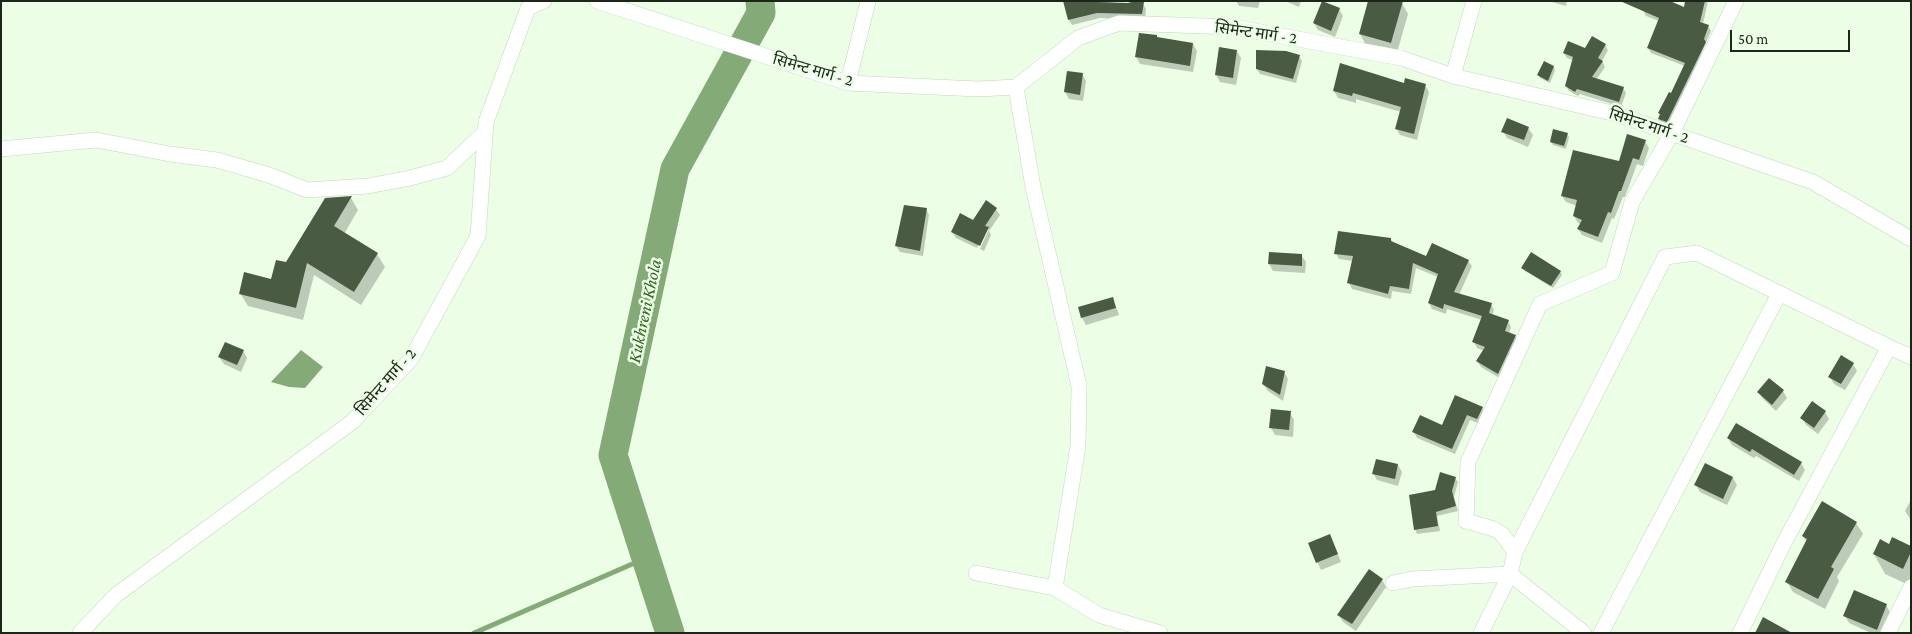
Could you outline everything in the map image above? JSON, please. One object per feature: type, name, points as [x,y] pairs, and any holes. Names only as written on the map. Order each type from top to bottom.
[{"type":"street","name":"सिमेन्ट मार्ग - 2","points":[[80,633],[116,595],[352,422],[411,359],[478,236],[486,122],[528,8],[544,1]]},
{"type":"street","name":"सिमेन्ट मार्ग - 2","points":[[597,1],[848,83],[978,89],[1016,86],[1078,38],[1118,23],[1233,27],[1401,58],[1453,76],[1616,114],[1813,182],[1911,239]]},
{"type":"street","points":[[848,83],[868,1]]},
{"type":"street","points":[[1453,76],[1474,1]]},
{"type":"street","points":[[1514,552],[1502,534],[1494,529],[1466,521],[1468,462],[1540,304],[1612,273],[1632,202],[1672,133],[1736,1]]},
{"type":"street","points":[[1016,86],[1033,187],[1079,386],[1078,446],[1055,588]]},
{"type":"street","points":[[1,149],[96,140],[170,154],[217,160],[269,175],[307,190],[368,186],[410,178],[447,168],[485,132]]},
{"type":"street","points":[[1481,633],[1510,574],[1514,552],[1665,257],[1697,252],[1779,294],[1911,357]]},
{"type":"street","points":[[1601,633],[1779,294]]},
{"type":"street","points":[[1740,633],[1784,543],[1889,347]]},
{"type":"street","points":[[976,573],[1055,588],[1100,615],[1160,633]]},
{"type":"street","points":[[1394,584],[1412,579],[1510,574],[1584,633]]},
{"type":"street","points":[[1888,633],[1911,587]]},
{"type":"shaded area","points":[[301,350],[323,367],[305,388],[289,387],[271,382]]},
{"type":"building","points":[[1063,1],[1144,2],[1142,14],[1097,13],[1068,20]]},
{"type":"building","points":[[1322,1],[1340,8],[1331,31],[1313,23]]},
{"type":"building","points":[[1368,1],[1403,1],[1391,43],[1359,34]]},
{"type":"building","points":[[1620,1],[1670,1],[1684,7],[1685,1],[1705,1],[1700,22],[1709,25],[1704,39],[1706,42],[1667,122],[1658,119],[1660,114],[1658,113],[1669,92],[1671,93],[1685,63],[1647,48],[1659,18]]},
{"type":"building","points":[[1139,33],[1193,43],[1190,66],[1135,57]]},
{"type":"building","points":[[1592,36],[1606,44],[1598,58],[1603,61],[1592,77],[1624,87],[1619,102],[1577,89],[1575,92],[1565,86],[1573,57],[1563,53],[1568,41],[1585,48]]},
{"type":"building","points":[[1219,47],[1237,50],[1233,78],[1215,75]]},
{"type":"building","points":[[1256,50],[1286,51],[1300,55],[1293,79],[1256,69]]},
{"type":"building","points":[[1544,61],[1554,66],[1548,81],[1537,75]]},
{"type":"building","points":[[1340,63],[1404,83],[1405,78],[1426,84],[1414,134],[1395,129],[1401,107],[1353,93],[1352,96],[1333,91]]},
{"type":"building","points":[[1067,71],[1083,73],[1080,95],[1064,92]]},
{"type":"building","points":[[1507,118],[1529,127],[1524,140],[1501,132]]},
{"type":"building","points":[[1553,129],[1568,133],[1564,146],[1550,142]]},
{"type":"building","points":[[1627,134],[1646,140],[1639,160],[1633,158],[1621,191],[1619,191],[1611,213],[1608,212],[1598,237],[1577,229],[1582,220],[1573,216],[1577,200],[1561,196],[1573,150],[1619,161]]},
{"type":"building","points":[[352,196],[334,226],[378,253],[354,292],[307,263],[296,308],[239,294],[244,272],[271,279],[276,260],[286,262],[325,198]]},
{"type":"building","points":[[986,200],[997,208],[985,226],[989,227],[980,246],[951,232],[960,213],[973,220]]},
{"type":"building","points":[[904,205],[927,208],[920,251],[895,246]]},
{"type":"building","points":[[1338,231],[1391,238],[1391,241],[1426,256],[1432,243],[1469,260],[1454,292],[1492,303],[1489,313],[1509,320],[1505,331],[1516,335],[1498,374],[1476,361],[1485,347],[1472,342],[1482,316],[1444,304],[1443,309],[1428,303],[1438,274],[1413,263],[1409,289],[1390,286],[1388,294],[1347,283],[1353,256],[1334,254]]},
{"type":"building","points":[[1269,252],[1302,254],[1302,266],[1268,264]]},
{"type":"building","points":[[1531,252],[1561,271],[1551,286],[1521,268]]},
{"type":"building","points":[[1113,297],[1116,308],[1081,318],[1078,307]]},
{"type":"building","points":[[225,342],[244,350],[237,365],[218,357]]},
{"type":"building","points":[[1841,355],[1854,363],[1841,384],[1828,377]]},
{"type":"building","points":[[1266,366],[1285,371],[1280,395],[1262,384]]},
{"type":"building","points":[[1769,378],[1784,390],[1772,405],[1757,392]]},
{"type":"building","points":[[1455,395],[1483,407],[1477,419],[1467,415],[1452,449],[1412,432],[1420,415],[1442,425]]},
{"type":"building","points":[[1812,401],[1826,411],[1814,428],[1800,418]]},
{"type":"building","points":[[1271,409],[1291,411],[1289,430],[1269,428]]},
{"type":"building","points":[[1736,423],[1802,462],[1794,475],[1752,449],[1750,452],[1727,438]]},
{"type":"building","points":[[1376,459],[1398,464],[1395,479],[1372,474]]},
{"type":"building","points":[[1705,463],[1733,477],[1723,499],[1694,485]]},
{"type":"building","points":[[1440,472],[1456,477],[1452,491],[1456,506],[1436,512],[1438,526],[1414,530],[1409,495],[1435,490]]},
{"type":"building","points":[[1822,501],[1857,522],[1831,567],[1834,569],[1818,599],[1785,582],[1807,539],[1802,536]]},
{"type":"building","points":[[1330,534],[1338,554],[1316,563],[1308,543]]},
{"type":"building","points":[[1892,537],[1911,546],[1911,552],[1903,569],[1873,554],[1880,539],[1889,544]]},
{"type":"building","points":[[1369,569],[1383,579],[1352,624],[1337,615]]},
{"type":"building","points":[[1854,590],[1887,604],[1877,630],[1843,616]]},
{"type":"building","points":[[1763,617],[1792,633],[1755,633]]},
{"type":"waterway","name":"Kukhreni Khola","points":[[670,633],[613,455],[675,169],[761,13],[760,1]]},
{"type":"waterway","points":[[474,633],[646,558]]}]
